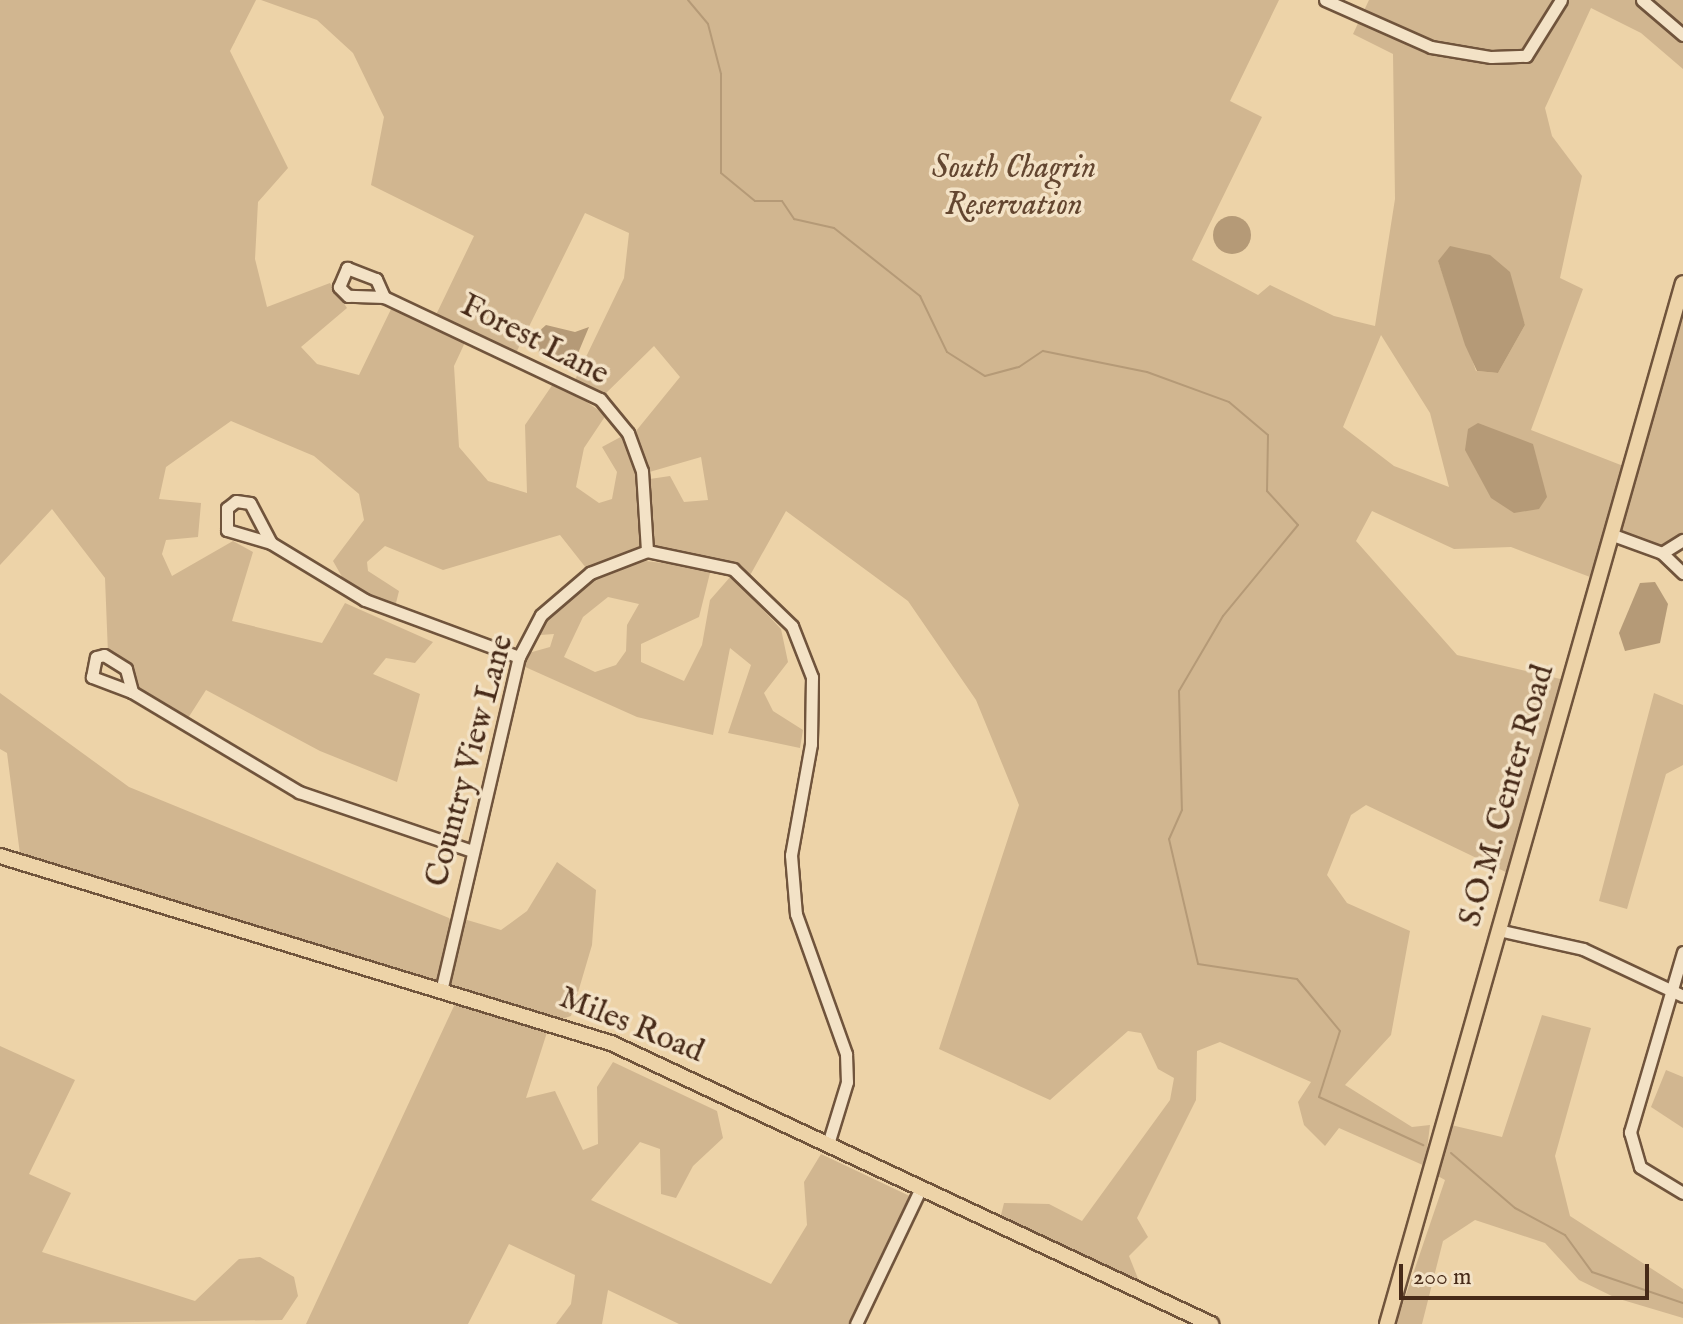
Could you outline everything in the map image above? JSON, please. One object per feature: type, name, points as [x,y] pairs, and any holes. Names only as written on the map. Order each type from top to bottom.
[{"type":"main road","name":"S.O.M. Center Road","points":[[1387,1324],[1683,283]]},
{"type":"main road","name":"Miles Road","points":[[0,856],[442,987],[611,1043],[1211,1324]]},
{"type":"street","points":[[1325,0],[1431,47],[1491,57],[1526,56],[1561,0]]},
{"type":"street","points":[[1642,0],[1683,35]]},
{"type":"street","name":"Forest Lane","points":[[384,297],[600,399],[628,433],[642,471],[647,551]]},
{"type":"street","points":[[271,543],[250,503],[227,508],[227,530],[271,543],[365,600],[519,657]]},
{"type":"street","points":[[1613,535],[1662,553],[1683,573]]},
{"type":"street","points":[[1662,553],[1683,540]]},
{"type":"street","points":[[647,551],[705,559],[756,584],[792,626],[812,677],[813,729],[791,855],[796,914],[846,1054],[847,1082],[828,1144]]},
{"type":"street","name":"Country View Lane","points":[[442,987],[519,657],[561,592],[647,551]]},
{"type":"street","points":[[132,692],[299,792],[472,851]]},
{"type":"street","points":[[1498,930],[1583,949],[1678,993]]},
{"type":"street","points":[[1683,952],[1678,993],[1630,1132],[1640,1167],[1683,1193]]},
{"type":"street","points":[[856,1324],[921,1188]]},
{"type":"green space","name":"South Chagrin Reservation","points":[[0,0],[256,0],[230,51],[288,168],[258,202],[255,259],[267,307],[330,283],[347,308],[301,347],[317,364],[359,375],[395,301],[434,319],[474,236],[371,185],[384,117],[353,53],[317,20],[261,0],[1279,0],[1230,101],[1262,117],[1192,260],[1258,295],[1270,285],[1334,316],[1375,326],[1395,199],[1393,54],[1353,34],[1369,0],[1683,0],[1683,69],[1641,33],[1591,8],[1545,108],[1552,136],[1582,176],[1560,278],[1583,289],[1531,430],[1631,469],[1598,580],[1511,547],[1454,549],[1372,511],[1356,541],[1457,655],[1569,681],[1514,876],[1366,805],[1351,815],[1327,875],[1347,903],[1410,931],[1391,1035],[1345,1085],[1412,1127],[1430,1125],[1425,1166],[1339,1128],[1325,1146],[1304,1125],[1298,1102],[1311,1082],[1220,1042],[1197,1051],[1196,1100],[1137,1218],[1148,1237],[1129,1256],[1139,1281],[1000,1219],[1004,1203],[1049,1204],[1082,1221],[1170,1100],[1174,1078],[1158,1069],[1141,1033],[1128,1031],[1050,1100],[939,1049],[1019,805],[976,700],[908,601],[786,511],[748,579],[733,569],[647,551],[590,573],[560,535],[443,570],[385,546],[367,562],[368,571],[399,591],[395,607],[345,582],[333,561],[364,520],[359,494],[314,456],[231,421],[166,467],[159,499],[201,503],[198,537],[166,540],[162,554],[172,576],[233,541],[253,552],[232,621],[322,643],[345,603],[433,642],[415,663],[386,658],[373,674],[420,694],[397,782],[320,751],[206,690],[183,726],[132,692],[108,654],[105,578],[52,509],[0,565]],"holes":[[[585,213],[629,233],[624,278],[573,384],[600,399],[654,346],[680,377],[636,431],[646,473],[701,457],[708,500],[684,502],[670,476],[643,480],[628,433],[602,447],[617,472],[612,499],[599,503],[576,487],[584,448],[606,415],[555,381],[525,425],[527,493],[488,481],[459,447],[454,366],[468,336],[514,357]],[[1438,261],[1518,305],[1525,325],[1498,373],[1476,371]],[[1381,335],[1430,413],[1449,487],[1394,466],[1343,427]]]},
{"type":"green space","points":[[1683,314],[1683,540],[1662,553],[1618,537]]},
{"type":"green space","points":[[646,561],[711,569],[699,617],[641,644],[641,662],[684,681],[702,645],[710,600],[731,576],[781,629],[788,662],[764,693],[773,711],[803,730],[800,748],[728,733],[751,665],[730,648],[713,735],[637,717],[523,666],[525,654],[550,647],[554,634],[540,635],[547,615],[588,579]],"holes":[[[608,597],[639,604],[627,625],[626,651],[616,665],[595,672],[564,657],[583,617]]]},
{"type":"green space","points":[[0,693],[129,787],[449,918],[454,928],[457,917],[501,930],[527,911],[557,862],[596,890],[592,945],[571,1016],[550,1023],[526,1098],[555,1091],[583,1150],[598,1144],[597,1087],[613,1062],[717,1111],[723,1138],[693,1166],[676,1198],[661,1194],[660,1149],[640,1142],[591,1200],[771,1284],[807,1225],[804,1182],[821,1154],[916,1199],[856,1324],[679,1324],[608,1290],[602,1324],[556,1324],[571,1304],[575,1275],[509,1244],[468,1324],[306,1324],[460,993],[21,862],[7,753],[0,749]]},
{"type":"green space","points":[[1654,693],[1683,705],[1683,765],[1666,774],[1627,909],[1599,901]]},
{"type":"green space","points":[[1542,1015],[1591,1028],[1555,1156],[1570,1216],[1683,1289],[1683,1318],[1616,1298],[1579,1280],[1545,1243],[1475,1220],[1443,1241],[1422,1324],[1396,1324],[1445,1180],[1436,1175],[1451,1125],[1502,1137]]},
{"type":"green space","points":[[0,1046],[75,1080],[29,1174],[71,1193],[42,1252],[195,1301],[239,1259],[260,1257],[294,1277],[298,1296],[282,1320],[0,1324]]},
{"type":"green space","points":[[1666,1070],[1683,1077],[1683,1128],[1651,1107]]},
{"type":"shaded area","points":[[1232,216],[1246,221],[1251,235],[1246,249],[1232,254],[1218,249],[1213,235],[1218,221]]},
{"type":"shaded area","points":[[1450,246],[1490,255],[1510,272],[1525,325],[1498,373],[1477,371],[1465,345],[1438,261]]},
{"type":"shaded area","points":[[546,325],[575,332],[589,327],[576,358],[556,363],[539,354],[537,333]]},
{"type":"shaded area","points":[[1478,423],[1533,444],[1547,497],[1539,509],[1514,513],[1491,498],[1465,450],[1468,429]]},
{"type":"shaded area","points":[[1655,582],[1668,604],[1660,643],[1625,651],[1619,633],[1640,583]]},
{"type":"waterway","points":[[688,0],[708,24],[721,74],[721,173],[755,201],[782,201],[794,219],[834,228],[920,296],[947,352],[985,376],[1019,367],[1043,351],[1147,372],[1229,402],[1268,435],[1267,491],[1298,525],[1223,616],[1179,691],[1182,810],[1169,839],[1198,964],[1297,979],[1340,1031],[1319,1097],[1423,1145]]},
{"type":"waterway","points":[[1451,1153],[1515,1208],[1565,1235],[1592,1272],[1683,1303]]}]
